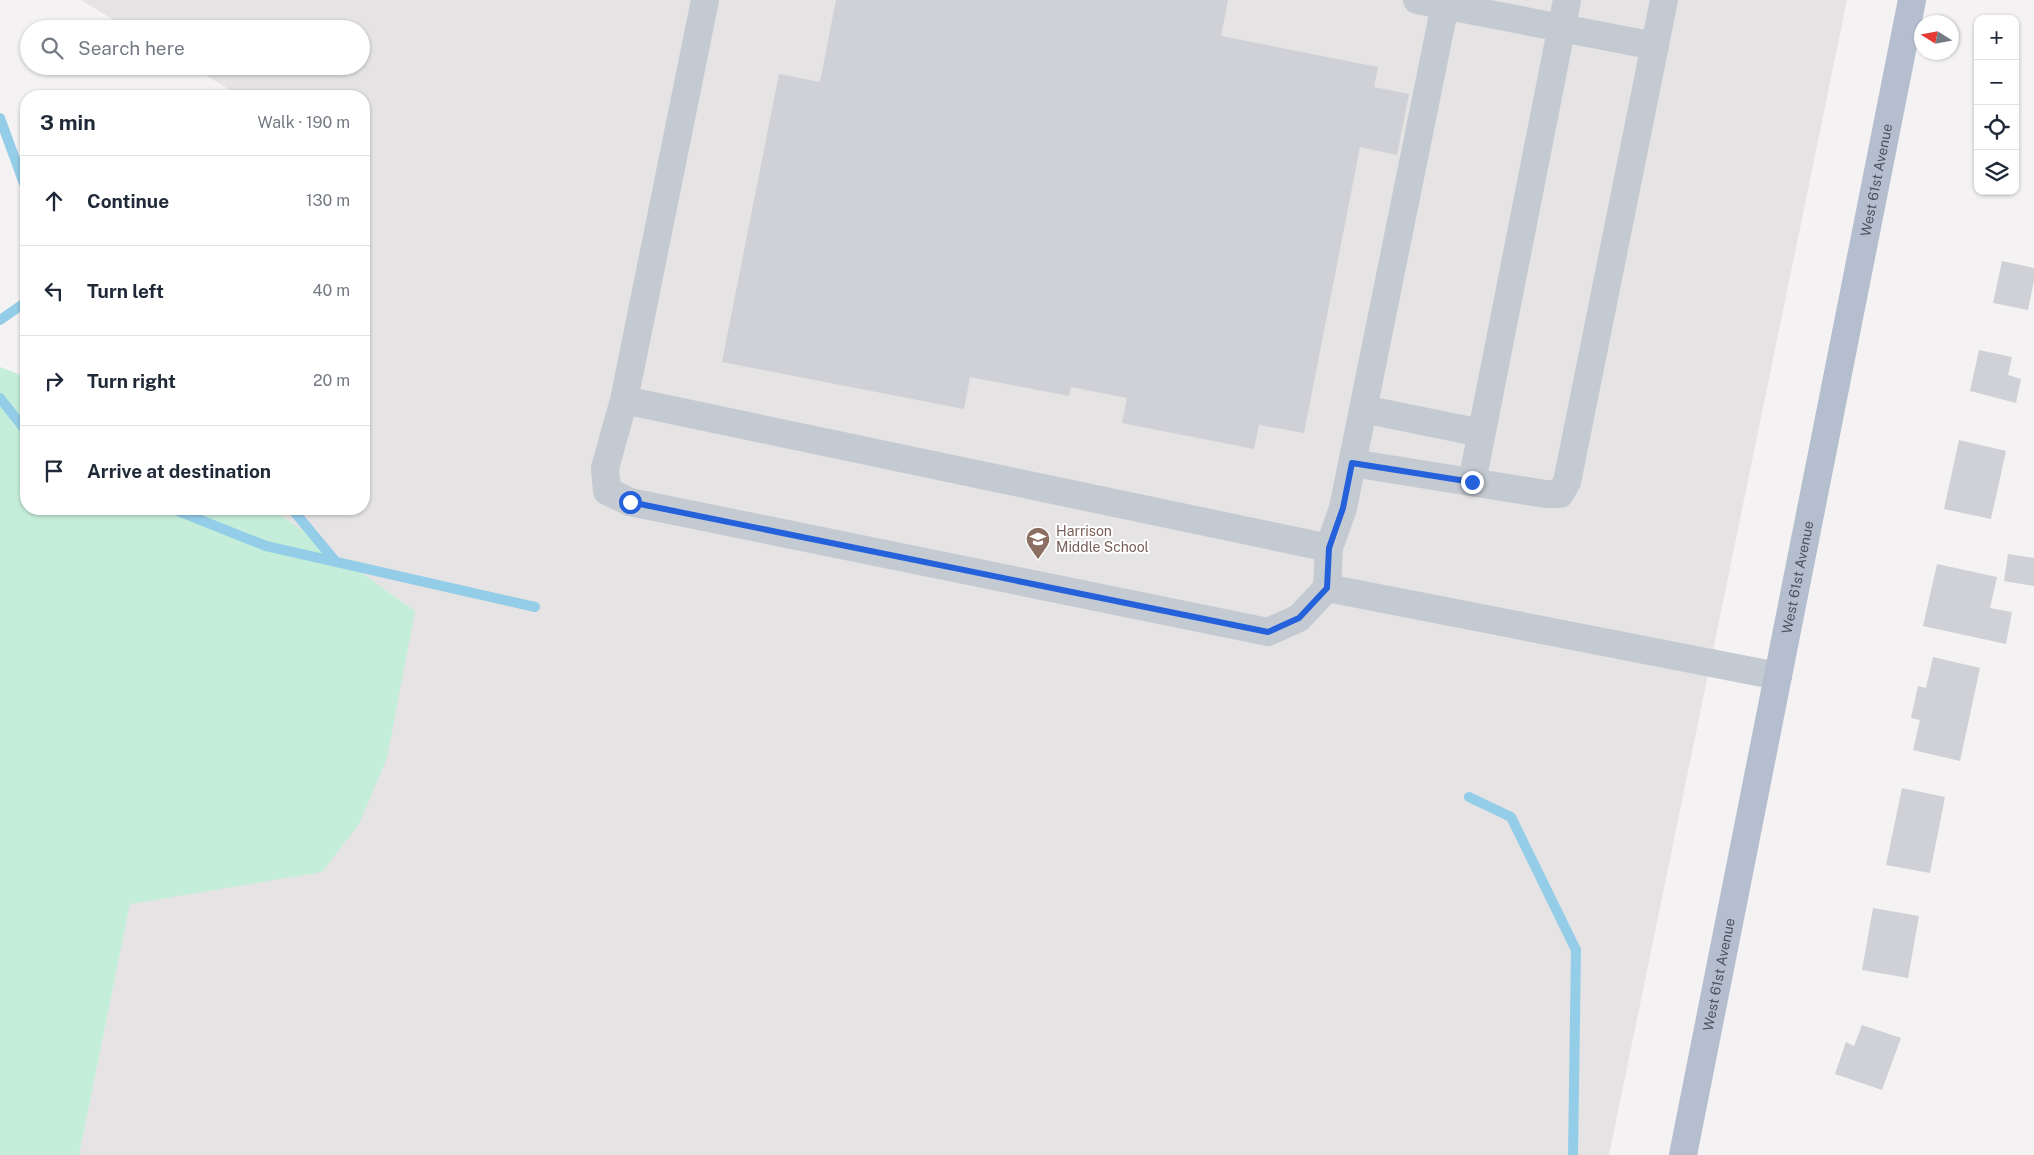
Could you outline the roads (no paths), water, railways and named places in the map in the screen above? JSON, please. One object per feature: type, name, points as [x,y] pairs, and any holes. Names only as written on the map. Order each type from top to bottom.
[{"type":"main road","name":"West 61st Avenue","points":[[1683,1155],[1912,0]]},
{"type":"lane","points":[[705,0],[624,400],[604,468],[607,491],[630,502],[1268,632],[1299,618],[1327,588],[1329,548],[1343,508],[1446,3]]},
{"type":"lane","points":[[1417,0],[1446,3],[1655,46]]},
{"type":"lane","points":[[1472,482],[1567,0]]},
{"type":"lane","points":[[1352,463],[1546,494],[1560,494],[1568,482],[1664,0]]},
{"type":"lane","points":[[624,400],[1329,548]]},
{"type":"lane","points":[[1363,408],[1481,433]]},
{"type":"lane","points":[[1327,588],[1778,676]]},
{"type":"waterway","points":[[0,118],[20,173]]},
{"type":"waterway","points":[[0,320],[20,306]]},
{"type":"waterway","points":[[0,398],[20,423]]},
{"type":"waterway","points":[[188,515],[266,546],[535,607]]},
{"type":"waterway","points":[[297,515],[336,562]]},
{"type":"waterway","points":[[1469,797],[1511,817],[1576,950],[1573,1155]]},
{"type":"place","name":"Harrison Middle School","points":[[1038,560]]}]
